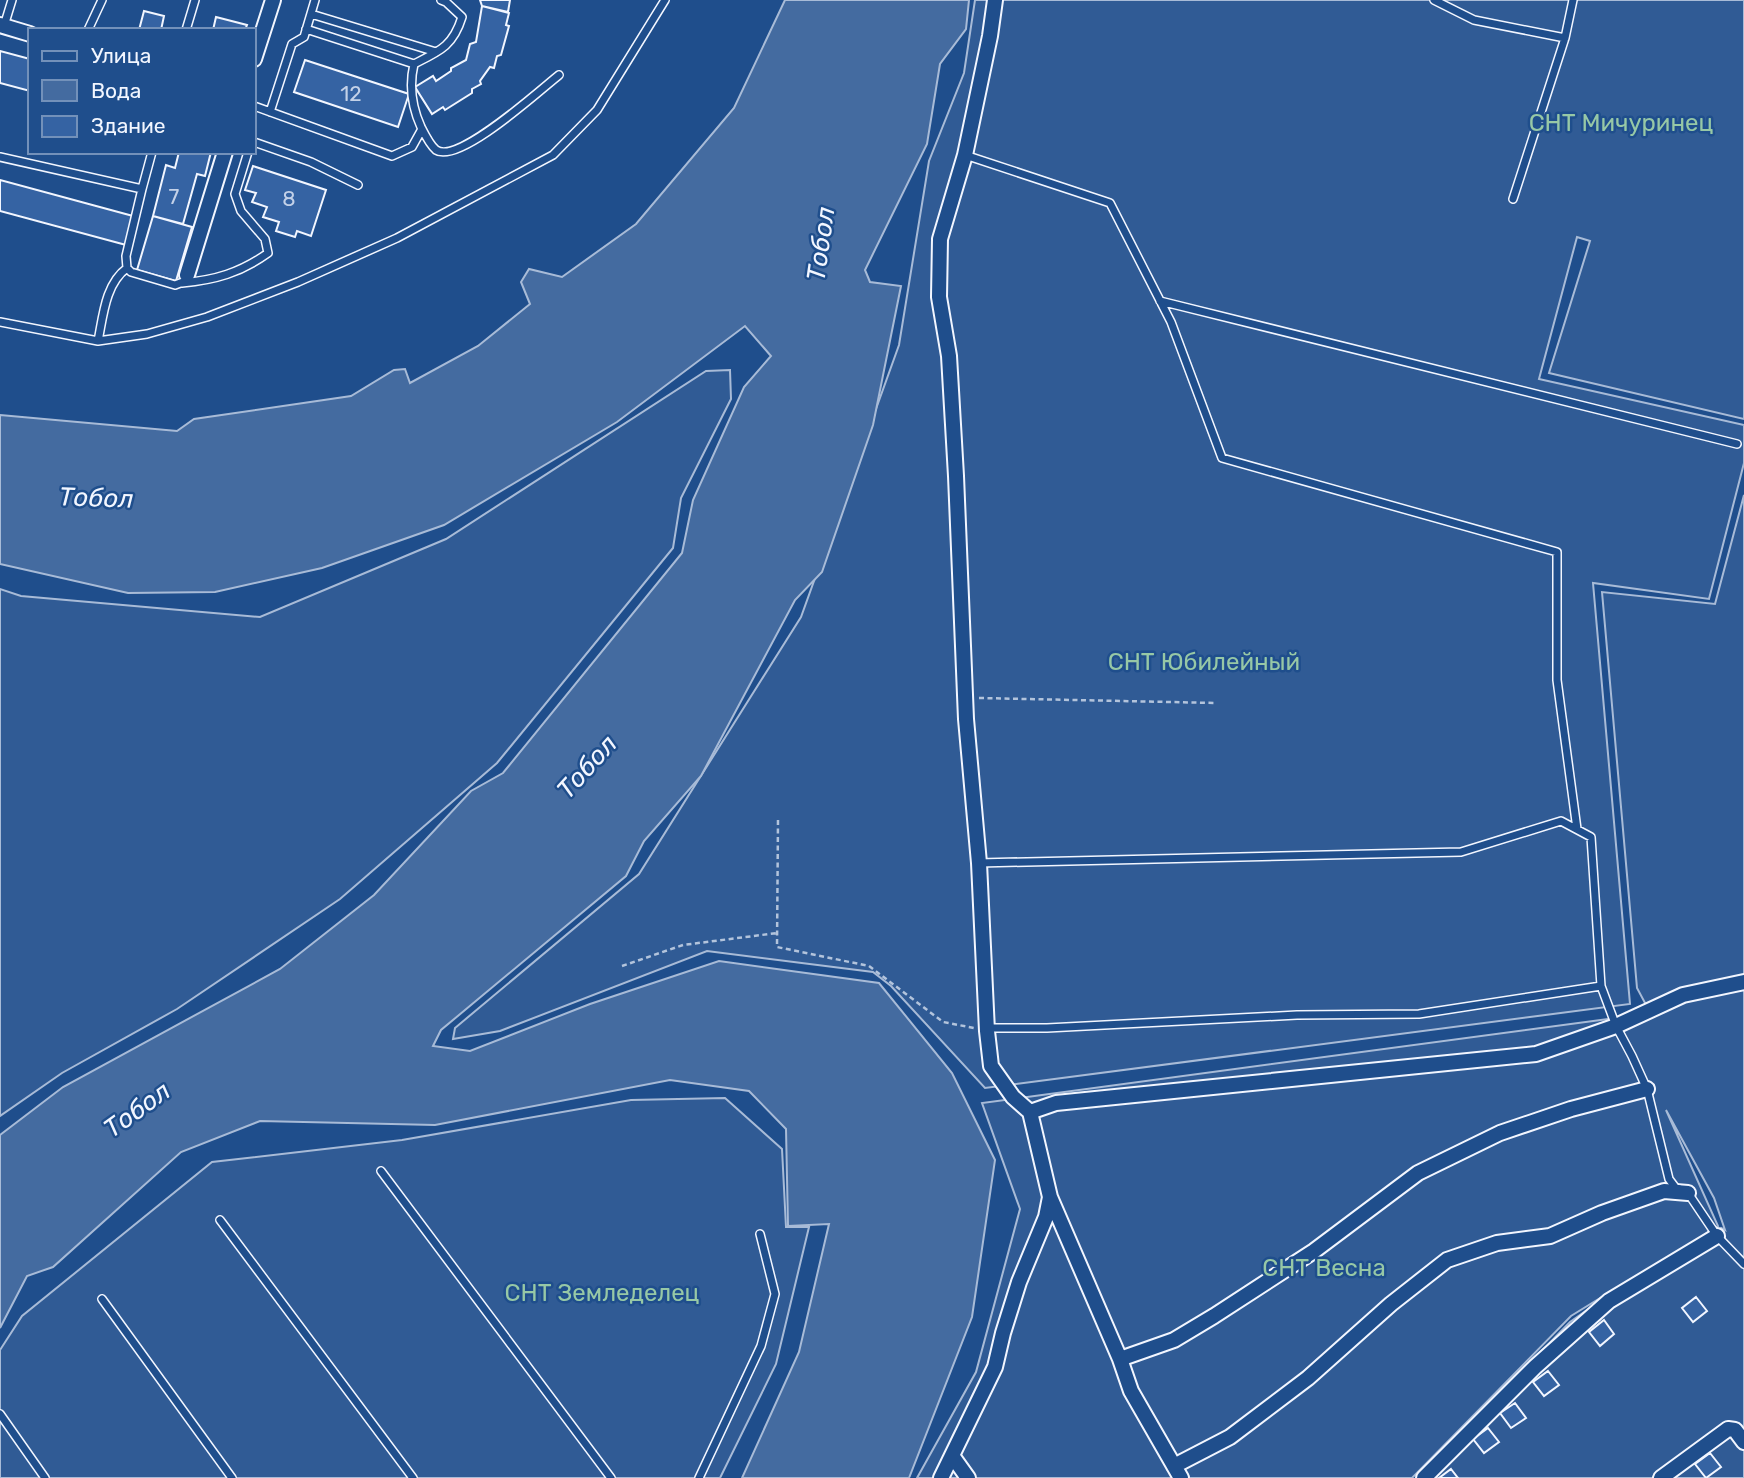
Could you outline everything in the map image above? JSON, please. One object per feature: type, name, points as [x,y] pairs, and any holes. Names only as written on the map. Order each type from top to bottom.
[{"type":"street","points":[[256,54],[273,0]]},
{"type":"street","points":[[995,0],[965,155],[940,239],[939,296],[948,356],[965,697],[979,863],[991,1066],[1001,1083],[1030,1112],[1050,1197],[1131,1391],[1177,1472],[1230,1437],[1308,1378],[1391,1304],[1447,1260],[1497,1243],[1550,1236],[1602,1213],[1664,1191],[1688,1193]]},
{"type":"street","points":[[2,25],[28,33]]},
{"type":"street","points":[[184,279],[224,154]]},
{"type":"street","points":[[1030,1112],[1056,1102],[1536,1054],[1616,1026],[1683,995],[1744,982]]},
{"type":"street","points":[[1120,1360],[1174,1340],[1214,1316],[1314,1251],[1418,1173],[1500,1133],[1571,1109],[1647,1089]]},
{"type":"street","points":[[941,1478],[995,1367],[1011,1307],[1046,1217],[1050,1197]]},
{"type":"street","points":[[1424,1478],[1535,1367],[1609,1301],[1717,1236]]},
{"type":"street","points":[[1661,1478],[1728,1429],[1735,1430],[1744,1442]]},
{"type":"street","points":[[953,1457],[968,1478]]},
{"type":"lane","points":[[2,25],[12,0]]},
{"type":"lane","points":[[89,28],[103,0]]},
{"type":"lane","points":[[187,28],[195,0]]},
{"type":"lane","points":[[270,112],[292,44],[304,37],[315,0]]},
{"type":"lane","points":[[440,0],[462,17],[457,33],[449,44],[414,64],[410,79],[414,107],[422,129],[435,149],[445,153],[469,144],[559,75]]},
{"type":"lane","points":[[0,322],[98,341],[147,334],[207,317],[298,282],[397,238],[553,155],[597,110],[643,40],[665,0]]},
{"type":"lane","points":[[1434,0],[1474,20],[1565,37]]},
{"type":"lane","points":[[1513,198],[1565,37],[1573,0]]},
{"type":"lane","points":[[311,14],[436,52]]},
{"type":"lane","points":[[306,29],[414,64]]},
{"type":"lane","points":[[256,107],[392,156],[412,147],[422,129]]},
{"type":"lane","points":[[256,143],[312,162],[358,185]]},
{"type":"lane","points":[[151,154],[126,256],[127,268],[131,272],[174,285],[184,279],[210,280],[236,272],[268,254],[265,239],[242,211],[235,194],[247,154]]},
{"type":"lane","points":[[965,155],[1110,203],[1171,322],[1222,458],[1557,552],[1558,680],[1577,829]]},
{"type":"lane","points":[[0,157],[142,189]]},
{"type":"lane","points":[[98,341],[107,298],[117,275],[127,268]]},
{"type":"lane","points":[[1160,301],[1737,444]]},
{"type":"lane","points":[[979,863],[1461,852],[1562,821],[1591,837],[1601,986],[1616,1026],[1647,1089],[1669,1179],[1675,1187],[1688,1193],[1717,1236],[1744,1264]]},
{"type":"lane","points":[[987,1030],[1297,1015],[1419,1014],[1601,986]]},
{"type":"lane","points":[[381,1171],[611,1478]]},
{"type":"lane","points":[[220,1220],[413,1478]]},
{"type":"lane","points":[[699,1478],[761,1346],[775,1294],[760,1234]]},
{"type":"lane","points":[[102,1299],[232,1478]]},
{"type":"lane","points":[[0,1414],[45,1478]]},
{"type":"path","points":[[965,697],[1216,703]]},
{"type":"path","points":[[778,820],[777,947],[869,966],[943,1022],[987,1030]]},
{"type":"path","points":[[622,966],[683,945],[777,933]]},
{"type":"shaded area","name":"СНТ Юбилейный","points":[[975,0],[1744,0],[1744,419],[1549,373],[1590,241],[1577,237],[1539,379],[1744,425],[1744,463],[1709,599],[1593,583],[1630,1004],[985,1088],[891,986],[873,972],[707,951],[500,1031],[453,1039],[455,1028],[639,874],[801,617],[899,345],[929,161],[964,73]]},
{"type":"shaded area","points":[[730,370],[731,399],[681,498],[673,548],[497,763],[340,899],[177,1009],[62,1073],[0,1116],[0,589],[21,596],[260,617],[446,539],[706,371]]},
{"type":"shaded area","name":"СНТ Весна","points":[[1744,495],[1744,1478],[1418,1478],[1570,1322],[1631,1279],[1571,1316],[1412,1478],[917,1478],[976,1372],[1020,1209],[982,1103],[1623,1017],[1652,1016],[1637,988],[1602,592],[1715,604]],"holes":[[[1666,1110],[1714,1198],[1725,1230],[1721,1228],[1668,1258],[1718,1226]]]},
{"type":"shaded area","name":"СНТ Земледелец","points":[[725,1098],[782,1149],[786,1227],[809,1227],[776,1364],[720,1478],[0,1478],[0,1350],[22,1316],[212,1162],[402,1140],[631,1100]]},
{"type":"water","name":"Тобол","points":[[785,0],[969,0],[966,29],[940,64],[927,144],[865,270],[870,282],[901,286],[873,425],[822,572],[795,600],[701,776],[644,841],[626,876],[441,1030],[433,1046],[470,1051],[590,1004],[719,961],[879,983],[952,1073],[995,1160],[972,1317],[909,1478],[742,1478],[799,1352],[829,1224],[788,1226],[786,1129],[749,1091],[670,1080],[435,1125],[260,1121],[181,1152],[53,1267],[27,1276],[0,1328],[0,1135],[63,1087],[280,969],[374,895],[471,791],[503,773],[682,553],[693,500],[744,387],[771,356],[745,326],[617,422],[444,525],[322,568],[215,592],[128,593],[0,564],[0,415],[177,431],[194,419],[351,396],[394,370],[405,369],[410,383],[478,346],[530,304],[521,282],[529,269],[562,277],[636,224],[734,108]]},
{"type":"building","points":[[480,0],[510,0],[508,12],[482,6]]},
{"type":"building","points":[[482,6],[509,13],[506,25],[509,26],[501,55],[497,56],[494,68],[490,67],[480,81],[481,84],[472,89],[472,93],[445,110],[443,107],[432,114],[415,87],[433,76],[436,81],[466,60],[470,44],[476,42]]},
{"type":"building","points":[[144,11],[164,16],[161,28],[140,28]]},
{"type":"building","points":[[216,17],[247,25],[246,28],[213,28]]},
{"type":"building","points":[[0,51],[28,58],[28,90],[0,83]]},
{"type":"building","points":[[305,60],[409,94],[398,127],[294,92]]},
{"type":"building","points":[[178,154],[210,154],[205,176],[197,174],[183,224],[153,216],[166,165],[175,168]]},
{"type":"building","points":[[253,166],[326,190],[311,236],[297,231],[295,237],[276,231],[279,222],[263,217],[267,207],[252,202],[256,193],[245,190]]},
{"type":"building","points":[[0,180],[133,216],[126,245],[0,211]]},
{"type":"building","points":[[153,216],[192,227],[176,281],[137,270]]},
{"type":"building","points":[[1696,1297],[1707,1311],[1693,1322],[1682,1308]]},
{"type":"building","points":[[1604,1320],[1614,1334],[1600,1346],[1589,1332]]},
{"type":"building","points":[[1548,1371],[1559,1385],[1544,1396],[1533,1382]]},
{"type":"building","points":[[1515,1403],[1526,1418],[1511,1428],[1500,1413]]},
{"type":"building","points":[[1488,1428],[1499,1442],[1484,1453],[1473,1439]]},
{"type":"building","points":[[1710,1453],[1721,1467],[1706,1478],[1695,1464]]},
{"type":"building","points":[[1451,1469],[1458,1478],[1439,1478]]},
{"type":"park label","name":"СНТ Мичуринец","points":[[1621,123]]}]
